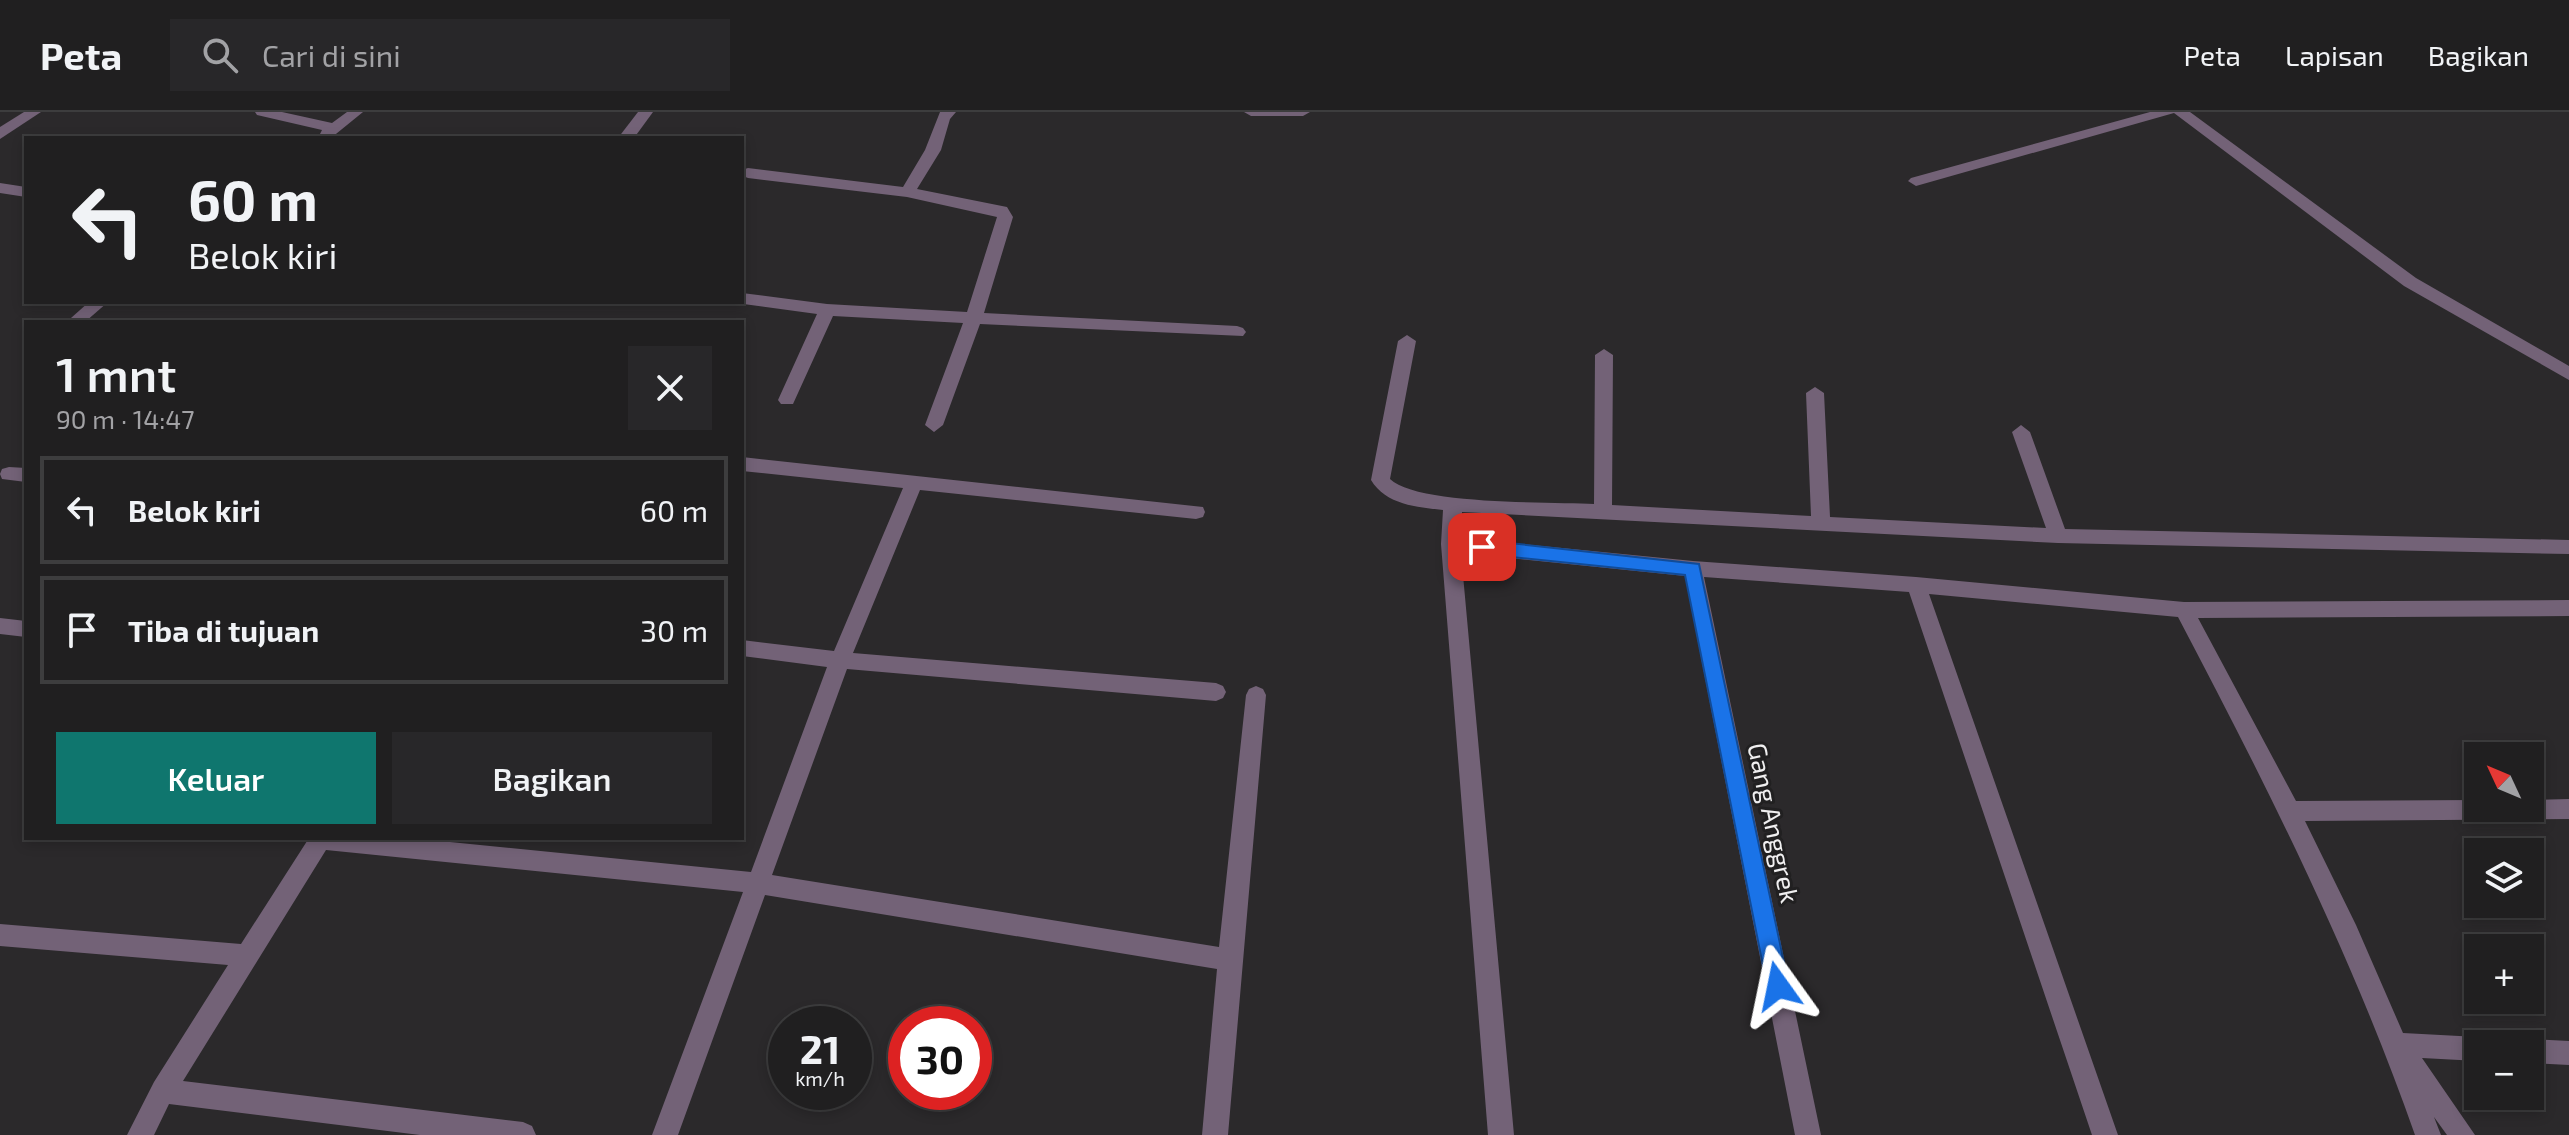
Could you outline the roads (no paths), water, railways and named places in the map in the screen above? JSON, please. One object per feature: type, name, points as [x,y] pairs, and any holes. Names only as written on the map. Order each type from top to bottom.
[{"type":"street","points":[[0,134],[34,112]]},
{"type":"street","points":[[262,112],[327,133],[356,112]]},
{"type":"street","points":[[628,136],[646,112]]},
{"type":"street","points":[[907,192],[933,150],[943,117],[949,112]]},
{"type":"street","points":[[1251,112],[1303,112]]},
{"type":"street","points":[[1916,181],[2167,112]]},
{"type":"street","points":[[2181,112],[2410,282],[2569,374]]},
{"type":"street","points":[[748,173],[907,192],[1001,211],[1005,217],[974,317],[934,425]]},
{"type":"street","points":[[0,188],[24,192]]},
{"type":"street","points":[[744,299],[827,310],[1237,332]]},
{"type":"street","points":[[79,318],[97,304]]},
{"type":"street","points":[[787,400],[827,310]]},
{"type":"street","points":[[1407,341],[1380,480],[1385,488],[1396,494],[1453,504],[2058,536],[2569,547]]},
{"type":"street","points":[[1603,510],[1604,355]]},
{"type":"street","points":[[1815,393],[1821,522]]},
{"type":"street","points":[[2021,432],[2058,536]]},
{"type":"street","points":[[744,464],[1196,512]]},
{"type":"street","points":[[665,1135],[840,660],[914,483]]},
{"type":"street","points":[[1453,504],[1451,544],[1501,1135]]},
{"type":"street","points":[[1451,544],[1693,569],[1916,585],[2184,610],[2569,608]]},
{"type":"street","name":"Gang Anggrek","points":[[1693,569],[1808,1135]]},
{"type":"street","points":[[1916,585],[2105,1135]]},
{"type":"street","points":[[2184,610],[2291,811],[2398,1045],[2428,1135]]},
{"type":"street","points":[[0,626],[24,629]]},
{"type":"street","points":[[744,648],[840,660],[1216,692]]},
{"type":"street","points":[[1215,1135],[1256,695]]},
{"type":"street","points":[[2291,811],[2569,809]]},
{"type":"street","points":[[140,1135],[163,1091],[320,840]]},
{"type":"street","points":[[331,840],[757,883],[1229,960]]},
{"type":"street","points":[[0,935],[248,956]]},
{"type":"street","points":[[2398,1045],[2464,1048]]},
{"type":"street","points":[[2398,1045],[2462,1135]]},
{"type":"street","points":[[2544,1052],[2569,1053]]},
{"type":"street","points":[[163,1091],[523,1135]]}]
